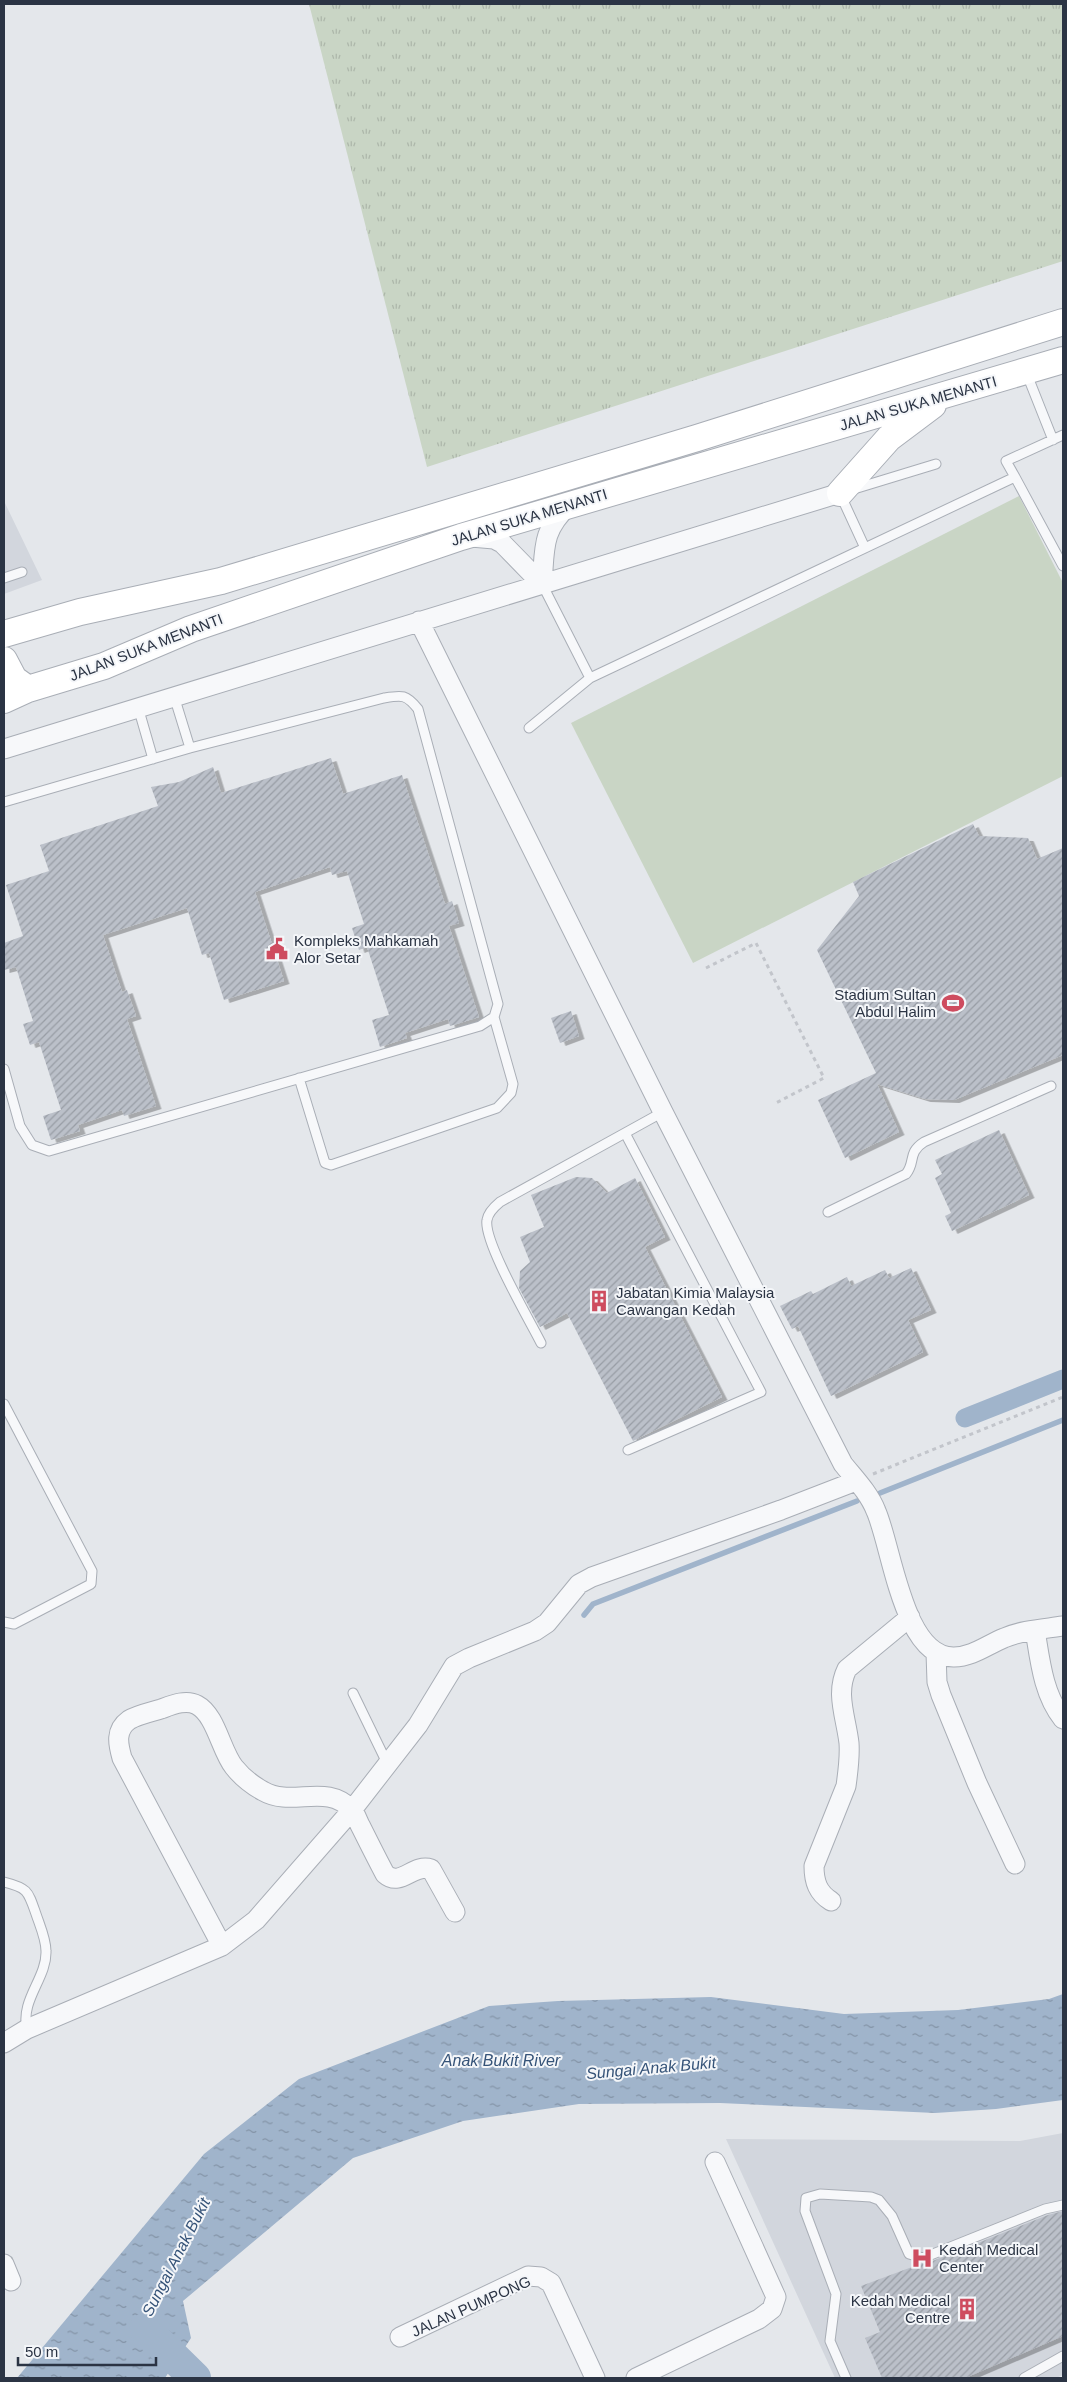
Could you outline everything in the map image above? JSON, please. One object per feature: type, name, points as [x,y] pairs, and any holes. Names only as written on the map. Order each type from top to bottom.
[{"type":"main road","name":"JALAN SUKA MENANTI","points":[[4,634],[80,612],[221,581],[707,435],[1063,322]]},
{"type":"main road","name":"JALAN SUKA MENANTI","points":[[4,700],[28,689],[104,666],[191,629],[461,537],[1063,360]]},
{"type":"main road","points":[[840,493],[889,438],[932,406],[957,391]]},
{"type":"main road","points":[[4,660],[14,679],[28,689]]},
{"type":"street","points":[[4,749],[840,493]]},
{"type":"street","points":[[542,584],[549,529],[555,518],[570,504]]},
{"type":"street","points":[[461,537],[483,538],[502,543],[542,584]]},
{"type":"street","points":[[419,621],[663,1112],[843,1464],[871,1500],[878,1515],[910,1617],[922,1640],[936,1652],[946,1657],[960,1657],[971,1654],[1003,1638],[1035,1630],[1063,1626]]},
{"type":"street","points":[[4,2043],[27,2029],[222,1946],[256,1920],[352,1810],[388,1765],[418,1725],[454,1666],[535,1631],[547,1623],[579,1584],[592,1577],[781,1510],[856,1481]]},
{"type":"street","points":[[830,1901],[821,1895],[814,1875],[814,1866],[847,1780],[848,1742],[841,1693],[842,1679],[847,1669],[910,1617]]},
{"type":"street","points":[[1035,1630],[1044,1680],[1056,1709],[1063,1719]]},
{"type":"street","points":[[936,1652],[937,1682],[977,1783],[1015,1864]]},
{"type":"street","points":[[222,1946],[122,1758],[118,1736],[121,1727],[130,1720],[176,1704],[189,1703],[198,1706],[206,1713],[233,1766],[248,1781],[275,1797],[288,1798],[322,1795],[334,1797],[352,1810],[385,1874],[395,1880],[421,1868],[431,1869],[455,1912]]},
{"type":"street","points":[[636,2378],[759,2319],[772,2309],[776,2297],[715,2162]]},
{"type":"street","name":"JALAN PUMPONG","points":[[400,2337],[528,2276],[541,2277],[551,2283],[595,2378]]},
{"type":"lane","points":[[1025,372],[1053,440]]},
{"type":"lane","points":[[1063,435],[1006,461],[1063,566]]},
{"type":"lane","points":[[865,548],[840,493],[936,464]]},
{"type":"lane","points":[[529,728],[590,678],[1015,477]]},
{"type":"lane","points":[[4,578],[22,572]]},
{"type":"lane","points":[[542,584],[590,678]]},
{"type":"lane","points":[[4,802],[190,748],[384,698],[400,695],[409,698],[418,709],[498,1004],[494,1017],[513,1084],[511,1093],[497,1108],[331,1165],[325,1164],[299,1078]]},
{"type":"lane","points":[[174,696],[190,748]]},
{"type":"lane","points":[[138,707],[154,759]]},
{"type":"lane","points":[[4,1069],[20,1126],[32,1145],[49,1151],[480,1026],[494,1017]]},
{"type":"lane","points":[[828,1212],[906,1174],[910,1168],[914,1150],[924,1142],[1051,1086]]},
{"type":"lane","points":[[541,1343],[492,1244],[487,1221],[491,1210],[500,1202],[663,1112]]},
{"type":"lane","points":[[625,1133],[761,1392],[628,1450]]},
{"type":"lane","points":[[4,1404],[92,1571],[91,1584],[76,1594],[14,1624],[4,1622]]},
{"type":"lane","points":[[353,1693],[388,1765]]},
{"type":"lane","points":[[4,1882],[19,1886],[29,1894],[46,1945],[45,1959],[28,2005],[27,2029]]},
{"type":"lane","points":[[846,2378],[830,2342],[836,2294],[804,2211],[806,2198],[820,2194],[871,2197],[880,2200],[892,2216],[909,2254],[923,2258],[1045,2209],[1063,2205]]},
{"type":"lane","points":[[1026,2378],[1063,2356]]},
{"type":"path","points":[[706,968],[756,943],[803,1036],[824,1078],[774,1104]]},
{"type":"path","points":[[856,1481],[1063,1397]]},
{"type":"shaded area","points":[[4,501],[42,580],[4,594]]},
{"type":"shaded area","name":"Kedah Medical Center","points":[[1063,2133],[1063,2375],[1056,2378],[835,2378],[726,2139],[1020,2141]]},
{"type":"green space","points":[[309,4],[1063,4],[1063,261],[427,467]]},
{"type":"green space","points":[[1019,496],[1063,583],[1063,776],[693,963],[571,723]]},
{"type":"water","name":"Anak Bukit River","points":[[1063,1994],[1063,2100],[996,2109],[935,2113],[720,2103],[579,2104],[463,2121],[353,2158],[183,2301],[191,2338],[165,2378],[17,2378],[204,2154],[299,2079],[489,2006],[558,2001],[711,1997],[844,2014],[958,2010],[1049,1999]]},
{"type":"building","points":[[331,758],[343,794],[402,775],[445,904],[452,901],[459,923],[449,926],[479,1017],[450,1026],[448,1019],[405,1033],[407,1038],[380,1047],[372,1020],[389,1015],[367,947],[359,950],[352,928],[364,924],[347,871],[332,875],[330,867],[255,892],[284,981],[224,1000],[209,953],[202,955],[187,908],[103,935],[122,992],[127,990],[136,1016],[127,1019],[156,1106],[124,1116],[122,1110],[78,1125],[80,1131],[51,1140],[43,1116],[61,1110],[39,1042],[30,1045],[23,1024],[33,1021],[16,967],[4,970],[4,943],[23,936],[6,885],[49,871],[40,845],[158,806],[151,787],[179,782],[213,767],[221,793]]},
{"type":"building","name":"Stadium Sultan Abdul Halim","points":[[973,824],[979,836],[1028,838],[1037,859],[1063,848],[1063,1055],[954,1100],[925,1099],[877,1084],[899,1132],[845,1158],[818,1100],[876,1073],[817,950],[859,896],[853,882]]},
{"type":"building","points":[[571,1011],[579,1036],[560,1043],[551,1018]]},
{"type":"building","points":[[999,1130],[1029,1195],[952,1231],[945,1216],[951,1213],[935,1178],[942,1174],[935,1160]]},
{"type":"building","name":"Jabatan Kimia Malaysia Cawangan Kedah","points":[[576,1177],[592,1178],[607,1193],[635,1178],[665,1237],[645,1247],[722,1397],[633,1441],[567,1313],[540,1327],[519,1288],[520,1271],[530,1262],[520,1237],[544,1227],[531,1195]]},
{"type":"building","points":[[911,1268],[931,1310],[908,1320],[923,1352],[831,1396],[798,1326],[792,1329],[780,1306],[811,1291],[813,1294],[847,1277],[851,1286],[885,1270],[889,1278]]},
{"type":"building","name":"Kedah Medical Centre","points":[[1063,2211],[1063,2336],[965,2378],[882,2378],[865,2338],[880,2332],[861,2286],[920,2264],[925,2264],[1048,2215]]},
{"type":"waterway","points":[[965,1418],[1063,1379]]},
{"type":"waterway","points":[[880,1493],[1063,1420]]},
{"type":"waterway","points":[[584,1615],[593,1604],[857,1501]]},
{"type":"waterway","points":[[145,2329],[195,2378]]},
{"type":"place","name":"Kompleks Mahkamah Alor Setar","points":[[277,949]]},
{"type":"place","name":"Stadium Sultan Abdul Halim","points":[[953,1003]]},
{"type":"place","name":"Jabatan Kimia Malaysia Cawangan Kedah","points":[[599,1301]]},
{"type":"place","name":"Kedah Medical Center","points":[[922,2258]]},
{"type":"place","name":"Kedah Medical Centre","points":[[967,2309]]},
{"type":"water label","name":"Sungai Anak Bukit","points":[[651,2068]]},
{"type":"water label","name":"Sungai Anak Bukit","points":[[176,2257]]}]
